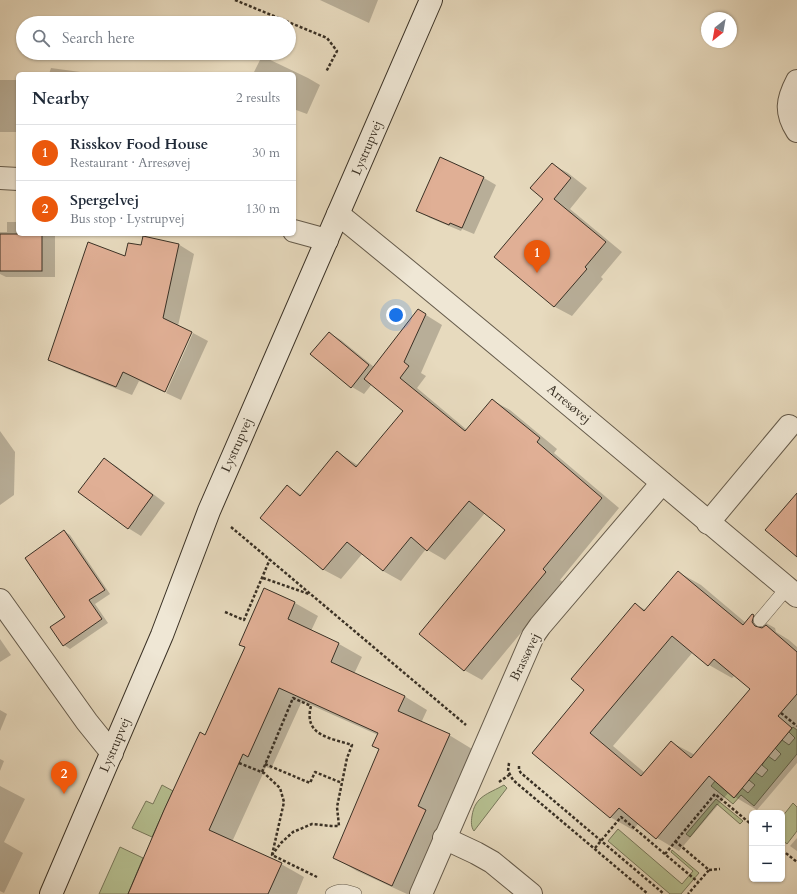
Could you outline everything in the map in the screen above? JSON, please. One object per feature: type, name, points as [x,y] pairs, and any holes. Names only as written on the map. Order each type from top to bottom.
[{"type":"street","name":"Lystrupvej","points":[[51,894],[162,635],[209,511],[431,0]]},
{"type":"street","points":[[797,81],[788,101],[791,121],[797,131]]},
{"type":"street","points":[[0,178],[16,179]]},
{"type":"street","name":"Arresøvej","points":[[338,214],[582,414],[792,592]]},
{"type":"street","points":[[296,232],[327,240]]},
{"type":"street","points":[[708,522],[789,426]]},
{"type":"street","name":"Brassøvej","points":[[421,894],[526,650],[537,630],[662,483]]},
{"type":"street","points":[[0,600],[87,722],[112,753]]},
{"type":"street","points":[[444,838],[492,862],[531,894]]},
{"type":"lane","points":[[760,620],[792,592]]},
{"type":"lane","points":[[332,894],[338,890],[342,890],[355,894]]},
{"type":"path","points":[[235,0],[274,16]]},
{"type":"path","points":[[296,25],[327,38],[337,51],[326,72]]},
{"type":"path","points":[[209,511],[235,529],[486,742]]},
{"type":"path","points":[[225,612],[244,620],[270,559]]},
{"type":"path","points":[[262,578],[312,595]]},
{"type":"path","points":[[262,772],[293,698],[311,706],[309,712],[309,722],[313,729],[321,735],[352,746],[347,758],[337,807],[339,826],[312,824],[293,832],[281,843],[272,855]]},
{"type":"path","points":[[781,713],[797,726]]},
{"type":"path","points":[[512,756],[508,768],[509,775],[648,894]]},
{"type":"path","points":[[239,763],[262,772],[280,788],[284,802],[272,855]]},
{"type":"path","points":[[265,764],[310,783],[316,772],[342,783]]},
{"type":"path","points":[[520,766],[519,770],[521,773],[664,894]]},
{"type":"path","points":[[665,854],[715,794],[749,822]]},
{"type":"path","points":[[595,848],[621,817],[698,882]]},
{"type":"path","points":[[675,841],[709,870]]},
{"type":"path","points":[[785,852],[797,862]]},
{"type":"path","points":[[272,855],[298,867]]},
{"type":"path","points":[[688,894],[709,870],[720,869]]},
{"type":"green space","points":[[793,727],[797,730],[797,754],[754,806],[741,795],[733,804],[711,786],[715,781],[734,798],[742,788],[748,793],[755,785],[749,780],[755,772],[762,777],[768,770],[762,765],[768,756],[775,761],[781,754],[775,748],[782,740],[789,745],[795,738],[789,732]]},
{"type":"green space","points":[[162,785],[173,791],[152,837],[132,828],[146,801],[153,804]]},
{"type":"green space","points":[[504,785],[507,788],[474,831],[471,820],[476,804],[483,796]]},
{"type":"green space","points":[[716,799],[743,821],[740,824],[717,804],[690,837],[686,834]]},
{"type":"green space","points":[[793,803],[797,807],[797,831],[787,844],[785,842],[785,813]]},
{"type":"green space","points":[[618,829],[682,884],[693,871],[671,852],[672,850],[699,873],[681,894],[670,894],[608,841]]},
{"type":"green space","points":[[120,847],[143,858],[128,894],[99,894]]},
{"type":"building","points":[[440,157],[484,177],[462,228],[450,223],[449,225],[416,211]]},
{"type":"building","points":[[552,163],[571,178],[554,199],[606,242],[585,267],[587,269],[554,307],[494,257],[543,199],[530,188]]},
{"type":"building","points":[[0,234],[16,234],[16,236],[42,236],[42,271],[0,271]]},
{"type":"building","points":[[143,236],[179,244],[163,318],[192,332],[165,392],[123,372],[116,387],[48,360],[88,242],[125,256],[128,243],[141,245]]},
{"type":"building","points":[[418,309],[426,314],[404,362],[409,366],[400,378],[465,431],[492,399],[540,438],[537,442],[602,498],[543,569],[546,572],[464,671],[419,634],[505,530],[469,501],[427,551],[411,537],[383,571],[347,542],[323,570],[260,518],[287,485],[300,496],[337,451],[356,467],[403,411],[364,379]]},
{"type":"building","points":[[329,332],[369,365],[351,388],[310,354]]},
{"type":"building","points":[[104,458],[153,495],[128,529],[78,492]]},
{"type":"building","points":[[797,493],[797,557],[765,530]]},
{"type":"building","points":[[64,530],[105,590],[89,600],[102,619],[63,646],[50,627],[65,617],[25,558]]},
{"type":"building","points":[[678,571],[743,625],[752,614],[754,615],[752,622],[755,626],[762,628],[766,625],[797,652],[797,694],[778,716],[792,728],[734,798],[709,776],[656,839],[619,808],[610,818],[532,753],[584,690],[571,679],[635,603],[644,611]],"holes":[[[672,636],[708,666],[714,659],[750,689],[691,758],[671,741],[641,776],[590,733]]]},
{"type":"building","points":[[264,588],[295,602],[288,619],[339,643],[331,662],[405,696],[398,711],[450,734],[418,806],[426,810],[392,886],[333,858],[379,749],[372,746],[378,733],[279,688],[248,757],[243,754],[209,830],[282,863],[268,894],[128,894],[164,810],[200,732],[205,735],[245,647],[239,645]]},
{"type":"place","name":"Risskov Food House","points":[[537,273]]},
{"type":"place","name":"Spergelvej","points":[[64,794]]}]
